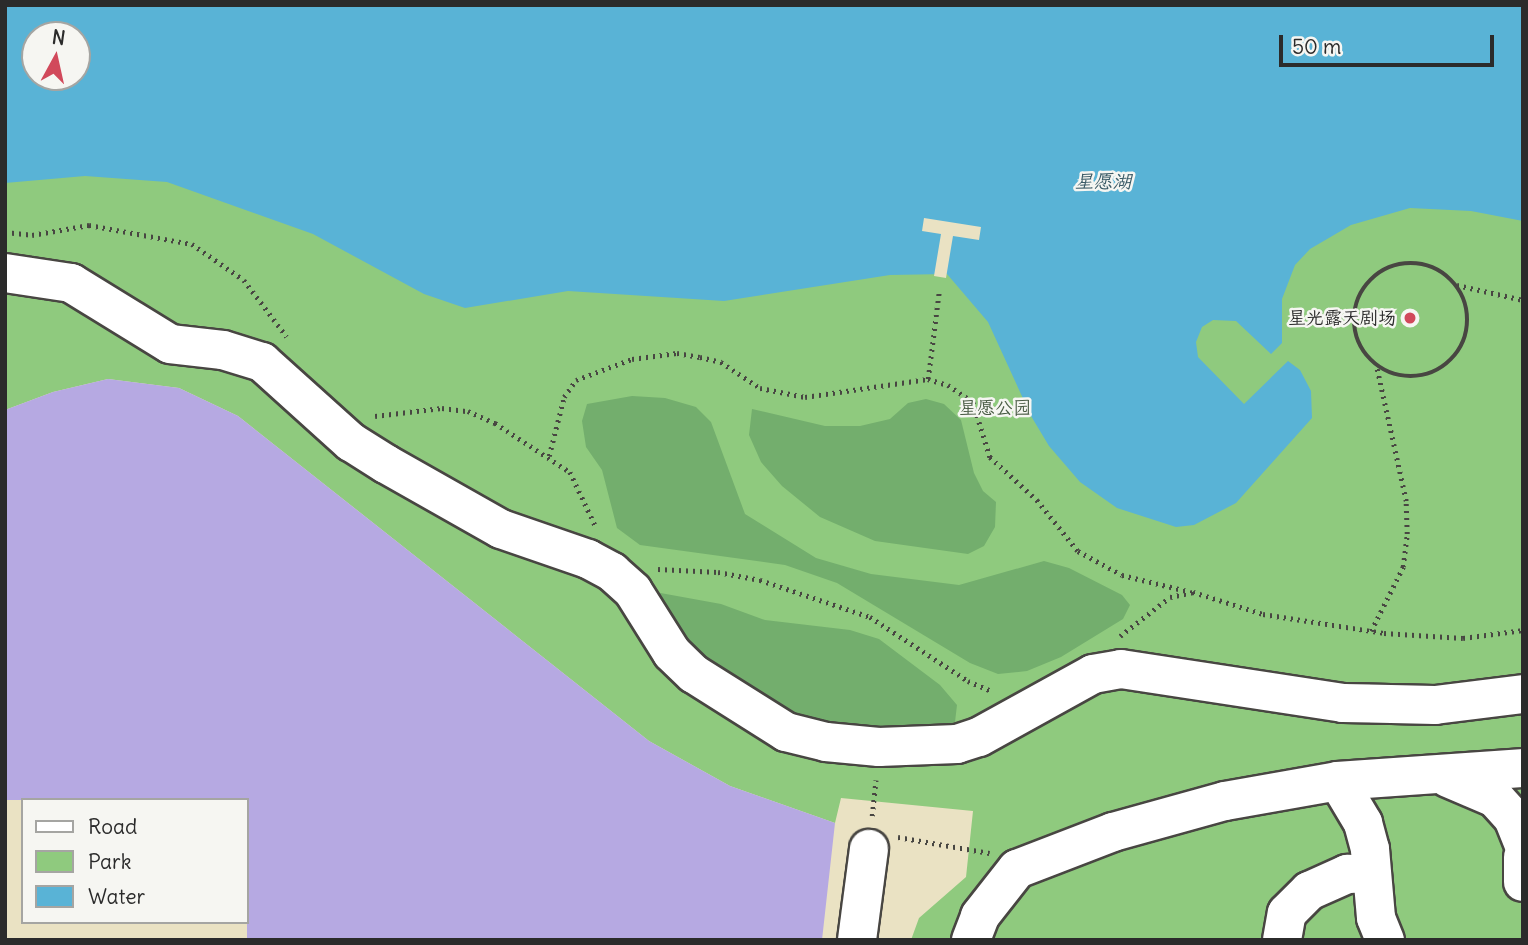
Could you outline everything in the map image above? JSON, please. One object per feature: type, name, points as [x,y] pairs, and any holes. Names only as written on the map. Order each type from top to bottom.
[{"type":"lane","points":[[5,273],[71,283],[170,344],[223,350],[262,362],[351,442],[386,464],[501,529],[587,559],[612,572],[647,609],[673,653],[694,674],[756,717],[786,732],[826,742],[879,747],[933,747],[979,737],[1066,686],[1093,674],[1121,669],[1356,704],[1435,705],[1523,694]]},
{"type":"lane","points":[[971,940],[979,916],[1017,869],[1056,852],[1225,801],[1338,781],[1523,768]]},
{"type":"lane","points":[[1440,775],[1494,798],[1513,817],[1523,843]]},
{"type":"lane","points":[[1338,781],[1363,823],[1376,918],[1385,940]]},
{"type":"lane","points":[[857,940],[869,849]]},
{"type":"lane","points":[[1523,857],[1523,882]]},
{"type":"lane","points":[[1252,940],[1270,922],[1285,926],[1325,881],[1370,873]]},
{"type":"path","points":[[5,232],[32,235],[89,225],[192,244],[244,280],[292,348]]},
{"type":"path","points":[[1416,262],[1434,267],[1456,285],[1468,309],[1469,327],[1452,360],[1419,377],[1400,376],[1376,364],[1357,340],[1354,322],[1365,285],[1397,264],[1416,262]]},
{"type":"path","points":[[1456,285],[1523,300]]},
{"type":"path","points":[[928,379],[939,292]]},
{"type":"path","points":[[549,456],[564,397],[576,380],[632,359],[677,354],[700,357],[721,362],[760,388],[805,397],[928,379],[948,385],[974,402],[990,457],[1037,500],[1078,551],[1122,575],[1193,592],[1263,614],[1371,631],[1463,638],[1523,630]]},
{"type":"path","points":[[1371,631],[1403,567],[1407,534],[1406,501],[1376,364]]},
{"type":"path","points":[[368,415],[387,418],[442,408],[468,411],[549,456],[570,472],[602,536]]},
{"type":"path","points":[[649,567],[718,572],[806,595],[870,617],[968,681],[1001,690]]},
{"type":"path","points":[[1110,641],[1170,597],[1193,592]]},
{"type":"path","points":[[879,747],[869,849],[900,836],[969,848]]},
{"type":"green space","name":"星愿公园","points":[[5,5],[1523,5],[1523,940],[911,940],[919,918],[966,877],[973,811],[841,798],[835,823],[730,786],[649,741],[238,416],[179,388],[108,379],[53,392],[5,410]]},
{"type":"green space","points":[[632,396],[665,398],[696,407],[711,422],[745,514],[816,558],[871,574],[959,585],[1044,561],[1069,568],[1122,595],[1130,605],[1123,619],[1061,657],[1027,671],[998,674],[970,663],[837,583],[785,565],[640,545],[617,528],[602,470],[586,447],[582,421],[587,404]]},
{"type":"green space","points":[[926,399],[944,404],[961,420],[974,473],[983,491],[996,502],[995,527],[984,546],[968,554],[875,541],[820,517],[782,486],[761,462],[749,435],[752,409],[825,426],[860,426],[890,419],[908,403]]},
{"type":"green space","points":[[655,592],[721,604],[765,620],[850,630],[879,639],[940,685],[957,705],[955,722],[937,729],[900,734],[801,722],[696,661]]},
{"type":"water","name":"星愿湖","points":[[5,5],[1523,5],[1523,221],[1471,211],[1410,208],[1351,225],[1310,249],[1295,265],[1282,299],[1282,343],[1271,354],[1236,321],[1213,320],[1202,327],[1196,342],[1198,357],[1244,404],[1288,361],[1300,370],[1311,391],[1312,418],[1236,503],[1194,525],[1176,527],[1117,508],[1080,482],[1049,446],[1031,416],[988,322],[947,274],[890,275],[724,301],[568,291],[465,308],[424,294],[313,234],[167,182],[85,176],[5,183]]},
{"type":"pier","points":[[924,218],[981,227],[979,240],[953,236],[946,278],[934,276],[941,234],[922,231]]},
{"type":"building","points":[[108,379],[179,388],[238,416],[649,741],[730,786],[835,823],[822,940],[247,940],[248,798],[5,800],[5,410],[53,392]]},
{"type":"place","name":"星光露天剧场","points":[[1410,318]]}]
